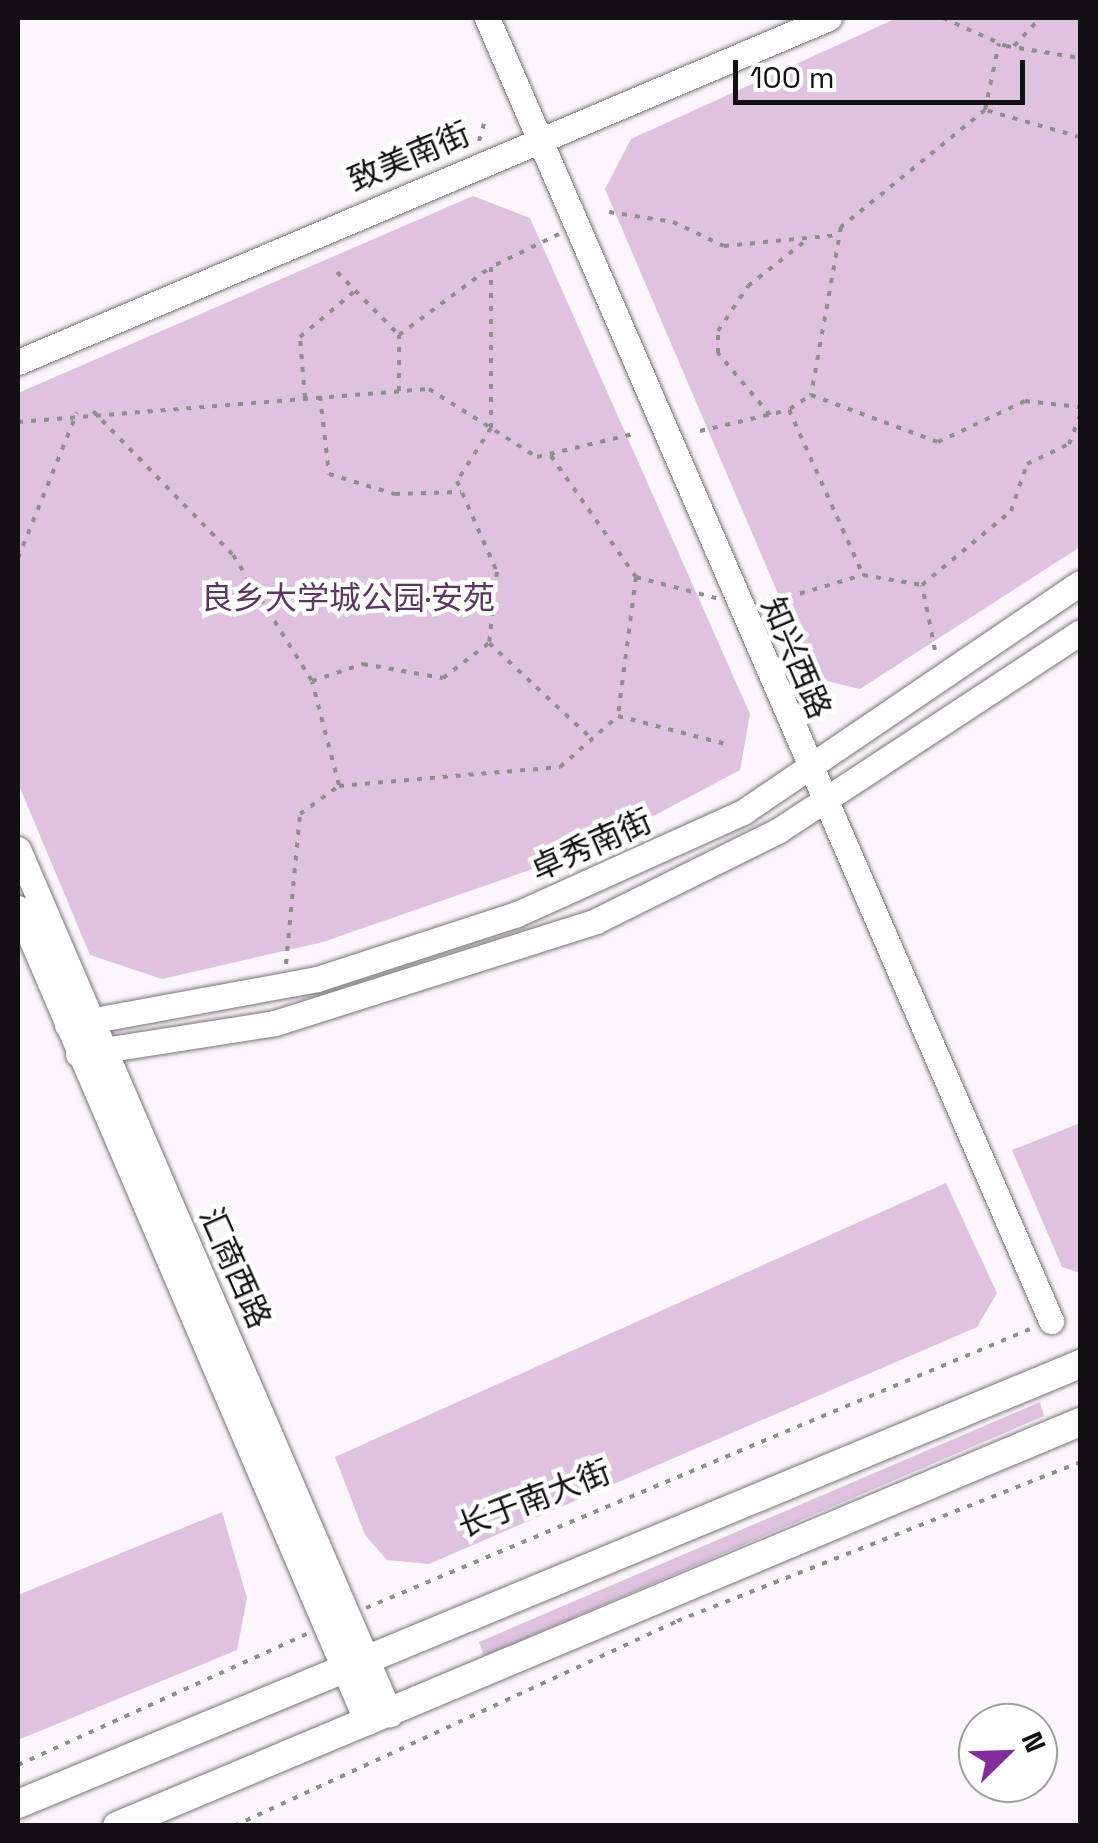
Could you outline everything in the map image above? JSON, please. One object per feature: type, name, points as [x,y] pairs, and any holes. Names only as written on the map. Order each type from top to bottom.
[{"type":"main road","points":[[18,1804],[1080,1364]]},
{"type":"main road","points":[[117,1826],[1080,1422]]},
{"type":"street","name":"知兴西路","points":[[488,18],[807,766],[1052,1321]]},
{"type":"street","name":"致美南街","points":[[18,362],[539,136],[829,18]]},
{"type":"street","name":"卓秀南街","points":[[80,1025],[317,979],[517,914],[743,812],[1080,583]]},
{"type":"street","name":"卓秀南街","points":[[78,1054],[106,1054],[276,1022],[502,958],[779,830],[822,798],[1080,632]]},
{"type":"street","name":"汇商西路","points":[[18,849],[80,1025],[78,1054],[338,1620]]},
{"type":"street","name":"汇商西路","points":[[18,908],[80,1025],[106,1054],[378,1718]]},
{"type":"path","points":[[943,18],[999,43],[1080,58]]},
{"type":"path","points":[[1014,47],[1040,18]]},
{"type":"path","points":[[609,212],[673,222],[724,246],[839,235],[984,110],[999,43]]},
{"type":"path","points":[[984,110],[1080,138]]},
{"type":"path","points":[[399,335],[491,267],[559,234]]},
{"type":"path","points":[[700,431],[789,410],[811,395],[839,235]]},
{"type":"path","points":[[770,414],[718,352],[718,331],[748,286],[809,238]]},
{"type":"path","points":[[312,680],[363,664],[444,678],[488,643],[497,572],[457,480],[491,428],[491,267]]},
{"type":"path","points":[[337,272],[399,335],[400,391]]},
{"type":"path","points":[[305,398],[300,337],[355,291]]},
{"type":"path","points":[[18,422],[77,413],[429,389],[537,458],[638,433]]},
{"type":"path","points":[[811,395],[938,442],[1025,400],[1080,407]]},
{"type":"path","points":[[320,396],[329,474],[395,494],[462,492]]},
{"type":"path","points":[[789,410],[863,575]]},
{"type":"path","points":[[94,412],[234,555],[312,680],[339,786]]},
{"type":"path","points":[[18,558],[77,413]]},
{"type":"path","points":[[775,601],[863,575],[922,585],[1011,511],[1027,464],[1069,444],[1080,416]]},
{"type":"path","points":[[550,454],[636,577],[716,598]]},
{"type":"path","points":[[286,964],[300,814],[339,786],[560,767],[618,716],[636,577]]},
{"type":"path","points":[[922,585],[935,650]]},
{"type":"path","points":[[488,643],[592,739]]},
{"type":"path","points":[[618,716],[729,745]]},
{"type":"path","name":"长于南大街","points":[[18,1764],[338,1620],[1052,1321]]},
{"type":"path","points":[[234,1826],[585,1660],[1080,1462]]},
{"type":"green space","points":[[897,18],[1080,18],[1080,547],[860,689],[814,678],[605,189],[631,139]]},
{"type":"green space","name":"良乡大学城公园·安苑","points":[[473,196],[530,218],[750,714],[740,770],[593,848],[323,942],[162,979],[90,955],[18,783],[18,393]]},
{"type":"green space","points":[[1080,1123],[1080,1273],[1062,1267],[1012,1150]]},
{"type":"green space","points":[[946,1183],[997,1293],[977,1327],[429,1564],[387,1560],[365,1535],[335,1457]]},
{"type":"green space","points":[[1040,1402],[1044,1416],[484,1656],[479,1642]]},
{"type":"green space","points":[[222,1512],[247,1598],[237,1650],[18,1740],[18,1595]]}]
